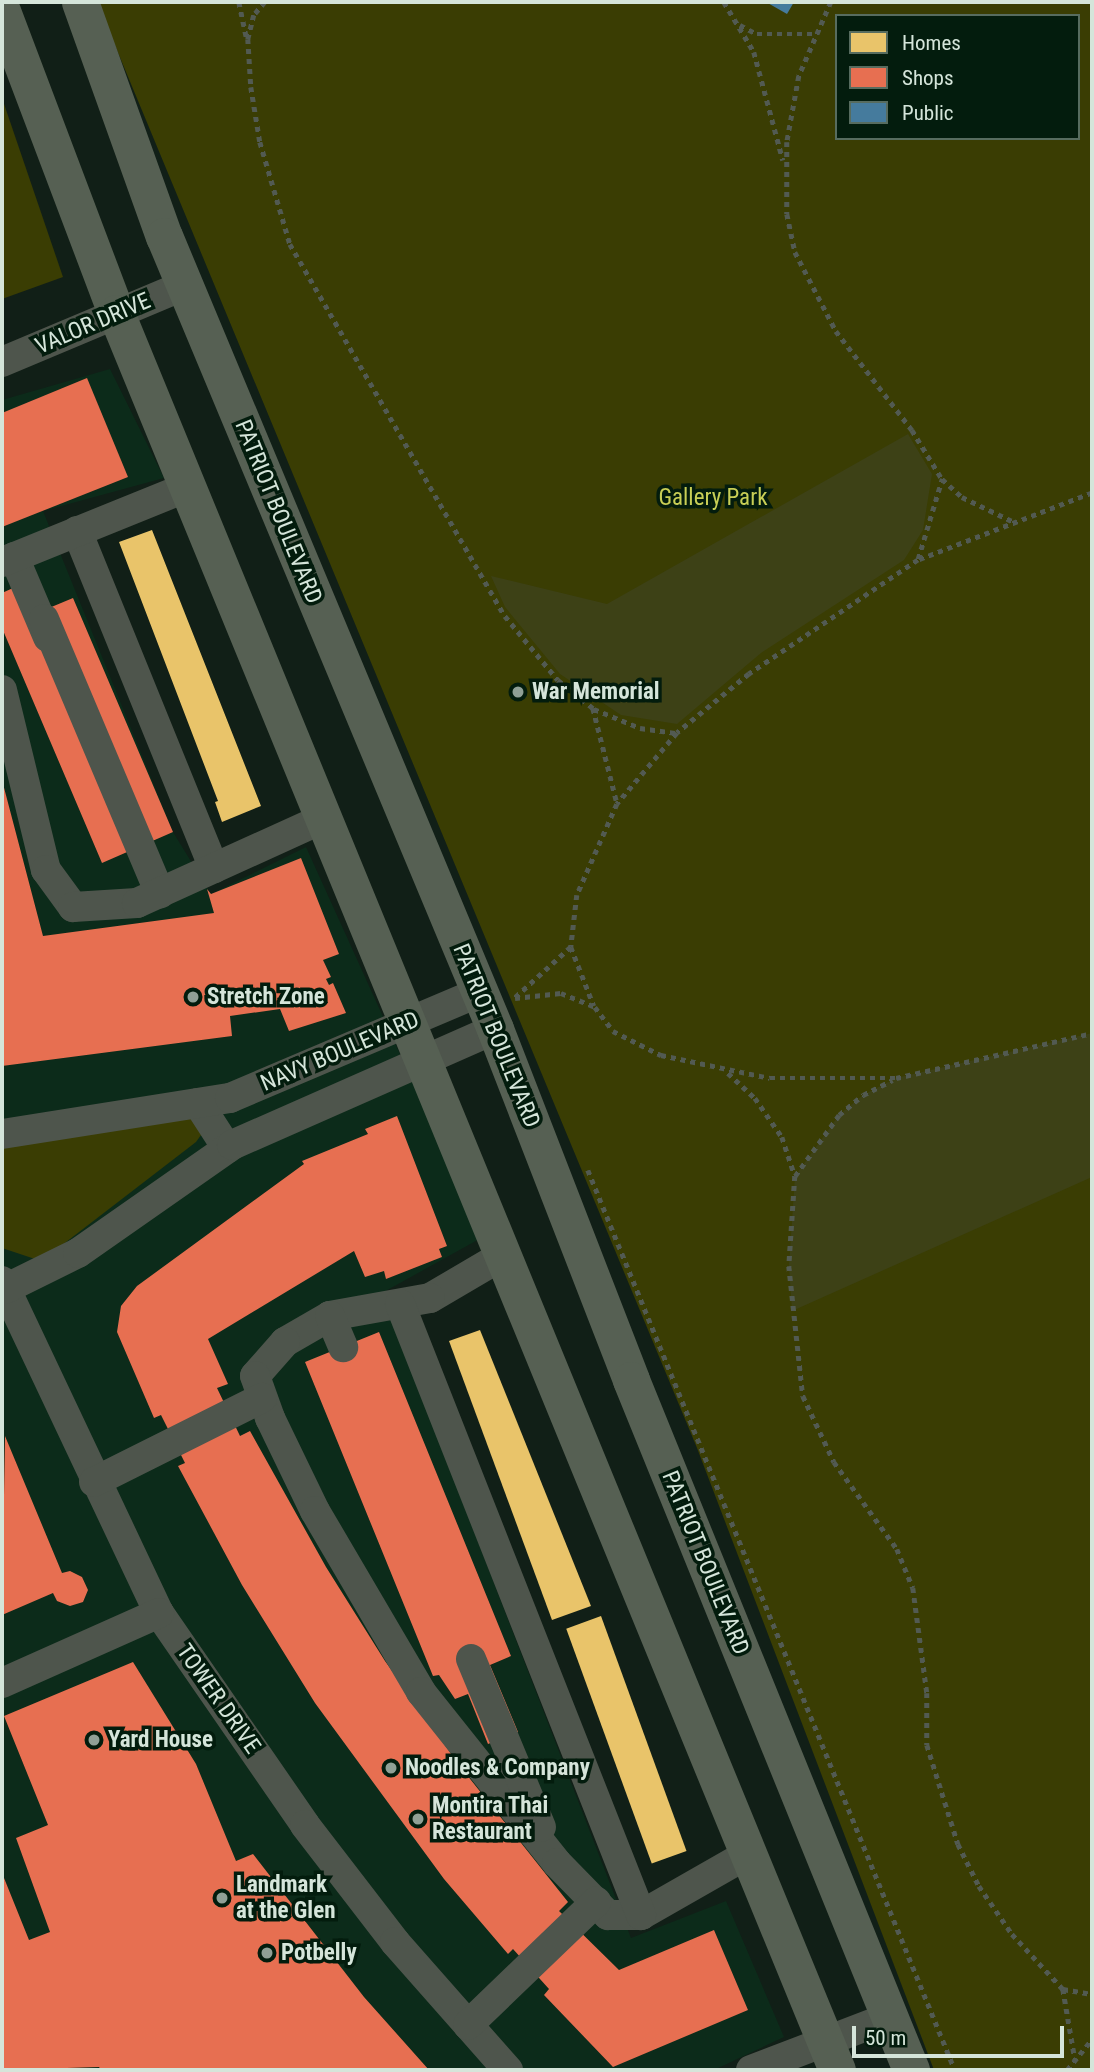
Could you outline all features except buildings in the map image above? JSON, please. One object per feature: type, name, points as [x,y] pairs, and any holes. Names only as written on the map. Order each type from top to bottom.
[{"type":"main road","name":"PATRIOT BOULEVARD","points":[[80,2],[185,285],[480,992],[631,1380],[911,2070]]},
{"type":"main road","points":[[2,11],[116,313],[419,1061],[831,2055]]},
{"type":"street","name":"VALOR DRIVE","points":[[2,362],[185,285]]},
{"type":"street","points":[[127,827],[8,560],[188,487]]},
{"type":"street","points":[[77,531],[214,868]]},
{"type":"street","points":[[44,619],[160,893]]},
{"type":"street","points":[[2,690],[46,870],[74,906],[137,903],[322,819]]},
{"type":"street","name":"NAVY BOULEVARD","points":[[2,1134],[230,1098],[480,992]]},
{"type":"street","name":"NAVY BOULEVARD","points":[[4,1285],[78,1253],[227,1148],[495,1029]]},
{"type":"street","points":[[198,1103],[227,1148]]},
{"type":"street","points":[[500,1256],[430,1298],[330,1316],[285,1342],[255,1376],[262,1398],[315,1511],[421,1692],[556,1863],[608,1914],[641,1914],[748,1854]]},
{"type":"street","name":"TOWER DRIVE","points":[[4,1285],[93,1482],[159,1613],[305,1825],[395,1942],[508,2070]]},
{"type":"street","points":[[400,1304],[641,1914]]},
{"type":"street","points":[[330,1316],[343,1347]]},
{"type":"street","points":[[93,1482],[262,1398]]},
{"type":"street","points":[[2,1683],[159,1613]]},
{"type":"street","points":[[471,1660],[556,1863]]},
{"type":"street","points":[[468,2025],[596,1902]]},
{"type":"street","points":[[751,2070],[831,2055],[890,2017]]},
{"type":"path","points":[[239,2],[248,39],[260,142],[290,244],[335,328],[402,430],[505,615],[558,680],[593,708],[640,729],[677,733]]},
{"type":"path","points":[[248,39],[254,15],[265,2]]},
{"type":"path","points":[[724,2],[754,52],[785,166]]},
{"type":"path","points":[[831,2],[814,34],[799,76],[785,166],[787,214],[795,252],[835,331],[912,430],[942,479],[962,497],[1014,522]]},
{"type":"path","points":[[738,25],[757,34],[814,34]]},
{"type":"path","points":[[918,560],[942,479]]},
{"type":"path","points":[[896,1079],[770,1079],[727,1073],[661,1055],[613,1031],[594,1007],[571,947],[577,895],[617,804],[677,733],[749,674],[918,560],[1092,493]]},
{"type":"path","points":[[593,708],[617,804]]},
{"type":"path","points":[[571,947],[515,998],[561,993],[594,1007]]},
{"type":"path","points":[[795,1176],[839,1115],[863,1094],[896,1079],[1092,1033]]},
{"type":"path","points":[[727,1073],[755,1098],[782,1137],[795,1176],[789,1266],[803,1396],[834,1462],[897,1549],[913,1588],[927,1693],[927,1745],[958,1844],[979,1886],[1012,1934],[1063,1989],[1075,2059]]},
{"type":"path","points":[[1063,1989],[1092,1994]]},
{"type":"path","points":[[1067,2070],[1092,2039]]},
{"type":"shaded area","points":[[110,369],[164,478],[43,511],[173,832],[211,894],[306,847],[483,1237],[382,1293],[631,1938],[726,1901],[784,2037],[714,2070],[2,2070],[2,400]]},
{"type":"shaded area","points":[[908,434],[932,474],[923,530],[904,560],[761,653],[677,724],[621,715],[560,674],[505,607],[491,576],[607,604]]},
{"type":"shaded area","points":[[1092,1033],[1092,1177],[792,1311],[789,1266],[795,1176],[839,1115],[863,1095],[896,1078]]},
{"type":"green space","name":"Gallery Park","points":[[97,2],[1092,2],[1092,2070],[934,2070],[697,1448]]},
{"type":"green space","points":[[2,98],[63,277],[2,299]]},
{"type":"green space","points":[[195,1117],[201,1135],[196,1142],[57,1249],[35,1259],[2,1248],[2,1140]]},
{"type":"place","name":"War Memorial","points":[[518,692]]},
{"type":"place","name":"Stretch Zone","points":[[193,997]]},
{"type":"place","name":"Yard House","points":[[94,1740]]},
{"type":"place","name":"Noodles & Company","points":[[391,1768]]},
{"type":"place","name":"Montira Thai Restaurant","points":[[418,1819]]},
{"type":"place","name":"Landmark at the Glen","points":[[222,1898]]},
{"type":"place","name":"Potbelly","points":[[267,1953]]}]
